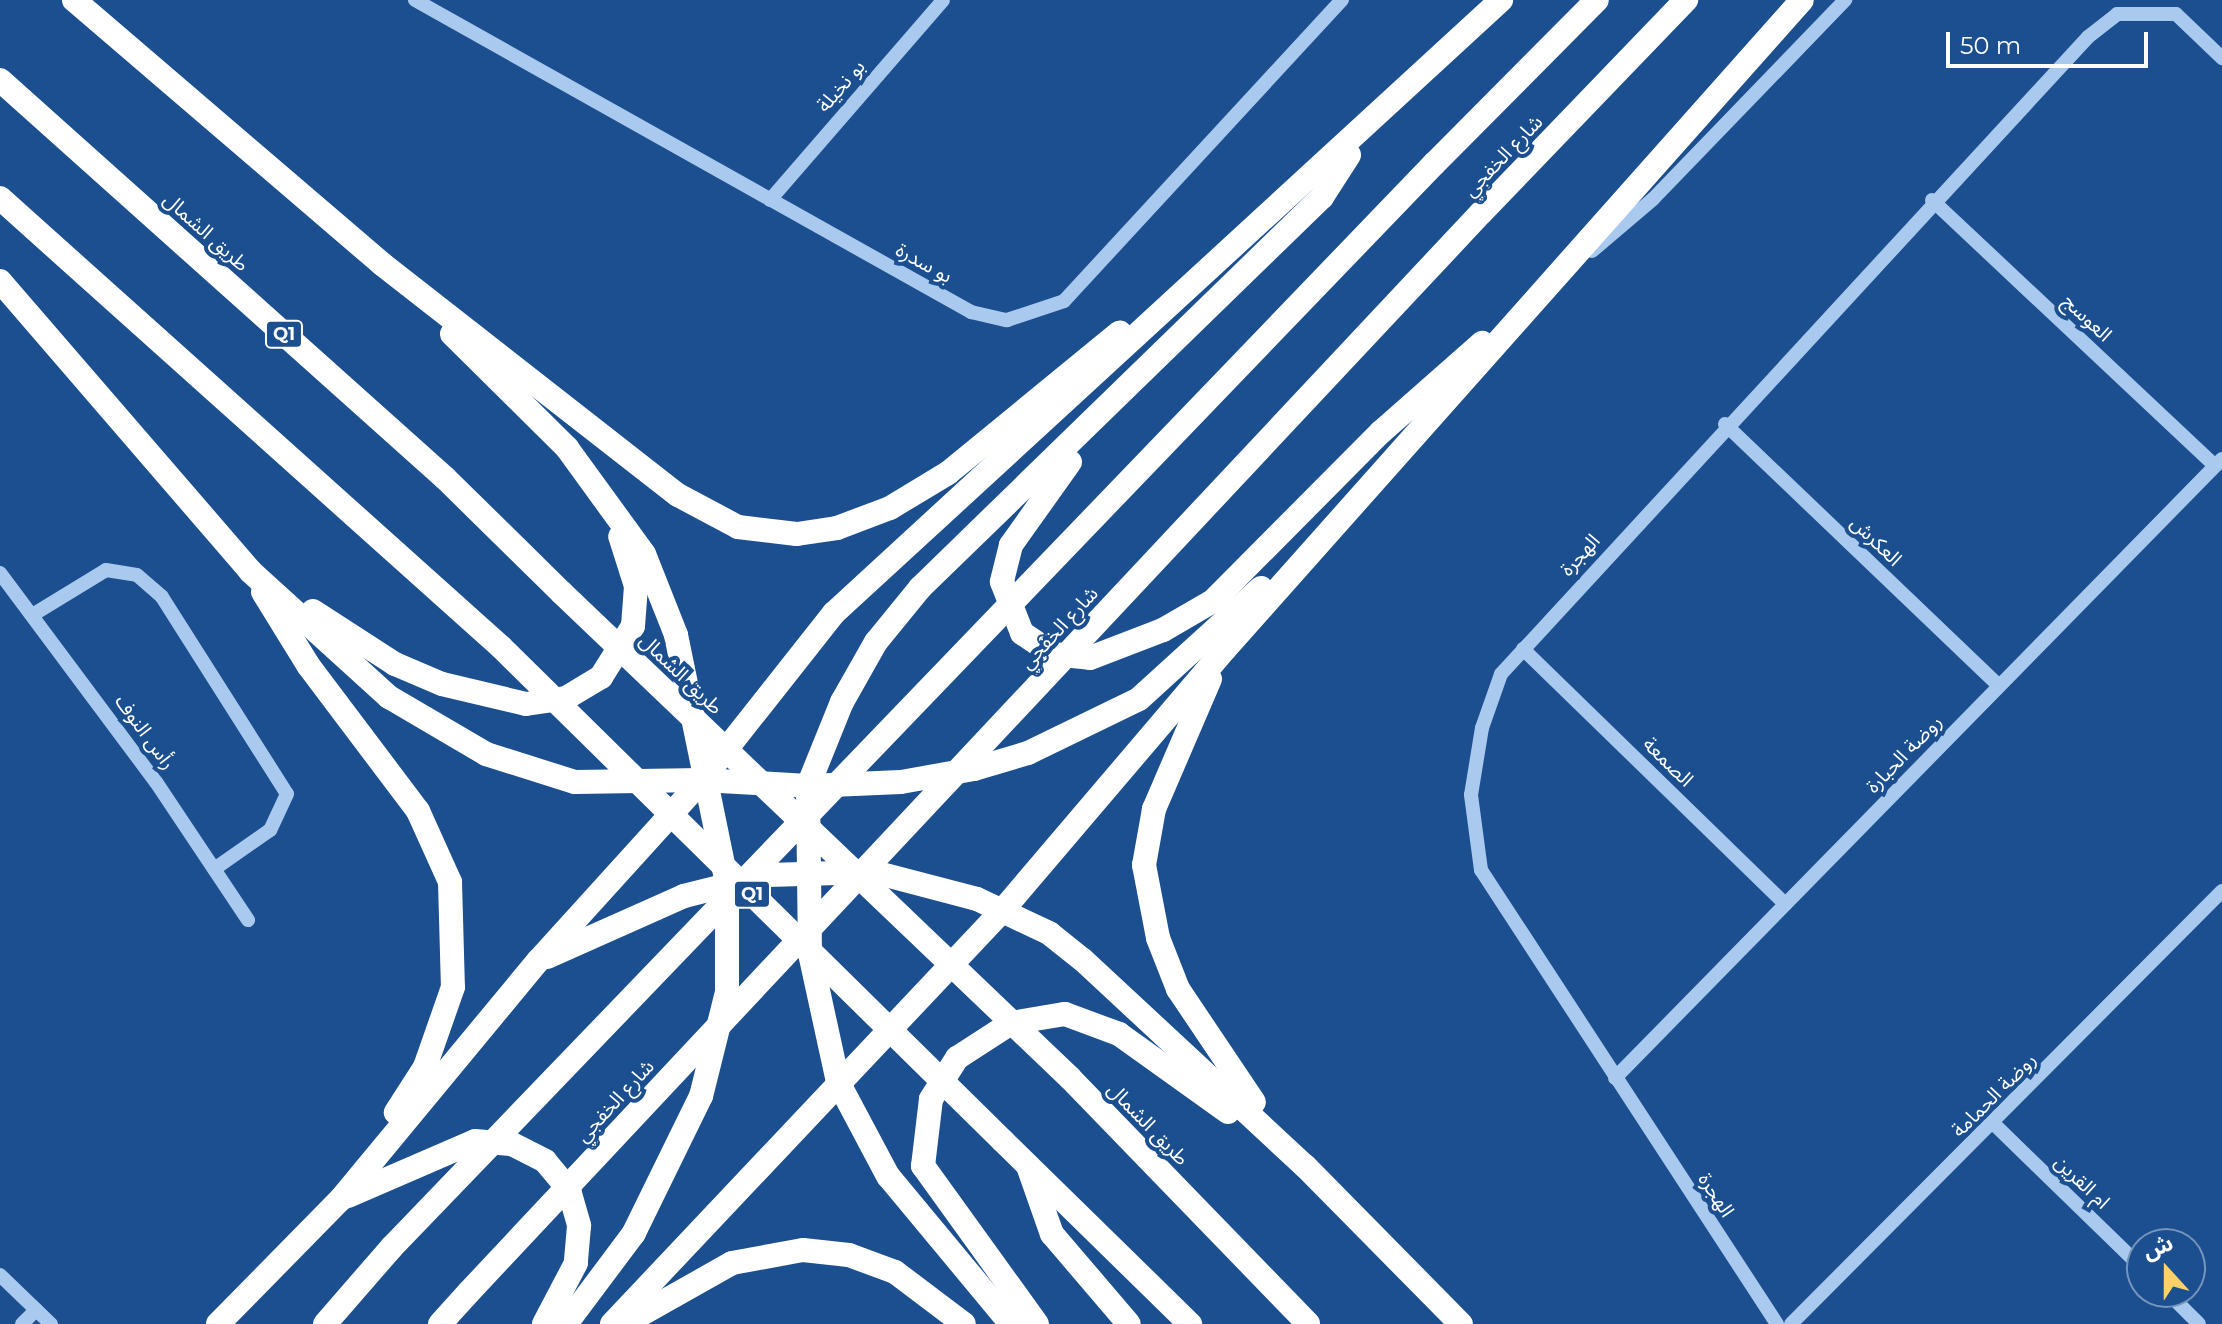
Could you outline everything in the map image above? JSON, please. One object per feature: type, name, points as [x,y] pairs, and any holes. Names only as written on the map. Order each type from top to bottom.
[{"type":"highway","points":[[74,0],[382,264],[678,495],[738,527],[797,534],[859,522],[948,473],[1357,139]]},
{"type":"highway","points":[[218,1324],[341,1199],[538,961],[702,780],[834,613],[1357,139],[1501,0]]},
{"type":"highway","points":[[325,1324],[392,1247],[1434,164],[1597,0]]},
{"type":"highway","name":"شارع الخفجي","points":[[440,1324],[1481,213],[1686,0]]},
{"type":"highway","points":[[612,1324],[1002,911],[1225,649],[1802,0]]},
{"type":"highway","name":"طريق الشمال","points":[[0,80],[445,478],[1070,1078],[1308,1324]]},
{"type":"highway","points":[[1011,1324],[888,1176],[838,1082],[813,986],[805,871],[808,786],[842,702],[876,642],[920,588],[1101,418],[1322,197],[1357,139]]},
{"type":"highway","name":"Q1","points":[[0,198],[501,647],[1190,1324]]},
{"type":"highway","points":[[382,264],[601,487],[663,591],[727,884],[727,992],[701,1096],[634,1233],[566,1324]]},
{"type":"highway","points":[[0,281],[250,571],[389,697],[486,754],[575,782],[702,780],[808,786],[950,775],[1028,753],[1093,725],[1139,699],[1363,496]]},
{"type":"highway","points":[[1101,418],[1011,545],[1003,572],[1005,600],[1022,633],[1072,658],[1109,653],[1213,601],[1381,432],[1546,290]]},
{"type":"highway","points":[[250,571],[420,676],[506,701],[556,700],[601,677],[633,626],[632,567],[601,487]]},
{"type":"highway","points":[[250,571],[308,665],[418,811],[453,897],[456,969],[441,1028],[425,1067],[341,1199]]},
{"type":"highway","points":[[1225,649],[1154,809],[1147,881],[1158,938],[1178,989],[1236,1079],[1305,1166]]},
{"type":"highway","points":[[538,961],[672,900],[727,884],[805,871],[874,872],[933,884],[1002,911],[1049,933],[1083,960],[1305,1166],[1461,1324]]},
{"type":"highway","points":[[1037,1324],[923,1166],[931,1099],[957,1058],[989,1033],[1032,1016],[1065,1014],[1095,1021],[1305,1166]]},
{"type":"highway","points":[[341,1199],[475,1141],[512,1144],[545,1161],[569,1190],[579,1226],[576,1263],[544,1324]]},
{"type":"highway","points":[[1027,1163],[1052,1234],[1129,1324]]},
{"type":"highway","points":[[626,1324],[732,1263],[803,1250],[849,1255],[895,1272],[964,1324]]},
{"type":"street","name":"بو سدرة","points":[[415,0],[971,312],[1007,320],[1046,312],[1072,293],[1342,0]]},
{"type":"street","name":"بو نخيلة","points":[[770,200],[943,0]]},
{"type":"street","points":[[1546,290],[1653,199],[1845,0]]},
{"type":"street","name":"الهجرة","points":[[1777,1324],[1481,870],[1471,795],[1482,728],[1501,674],[1523,649],[1932,200],[2117,14],[2176,14],[2222,58]]},
{"type":"street","name":"العوسج","points":[[1932,200],[2218,462]]},
{"type":"street","name":"العكرش","points":[[1725,424],[1999,686]]},
{"type":"street","name":"روضة الحبارة","points":[[1615,1078],[2218,462]]},
{"type":"street","points":[[34,614],[106,570],[137,575],[162,597],[287,794],[270,830],[214,869]]},
{"type":"street","name":"رأس النوف","points":[[0,573],[34,614],[248,920]]},
{"type":"street","name":"الصمعة","points":[[1523,649],[1785,904]]},
{"type":"street","name":"روضة الحمامة","points":[[1791,1324],[1994,1124],[2222,891]]},
{"type":"street","name":"ام القرين","points":[[1994,1124],[2126,1252]]},
{"type":"street","points":[[0,1275],[51,1324]]},
{"type":"street","points":[[2183,1308],[2199,1324]]},
{"type":"street","points":[[22,1324],[36,1310]]}]
